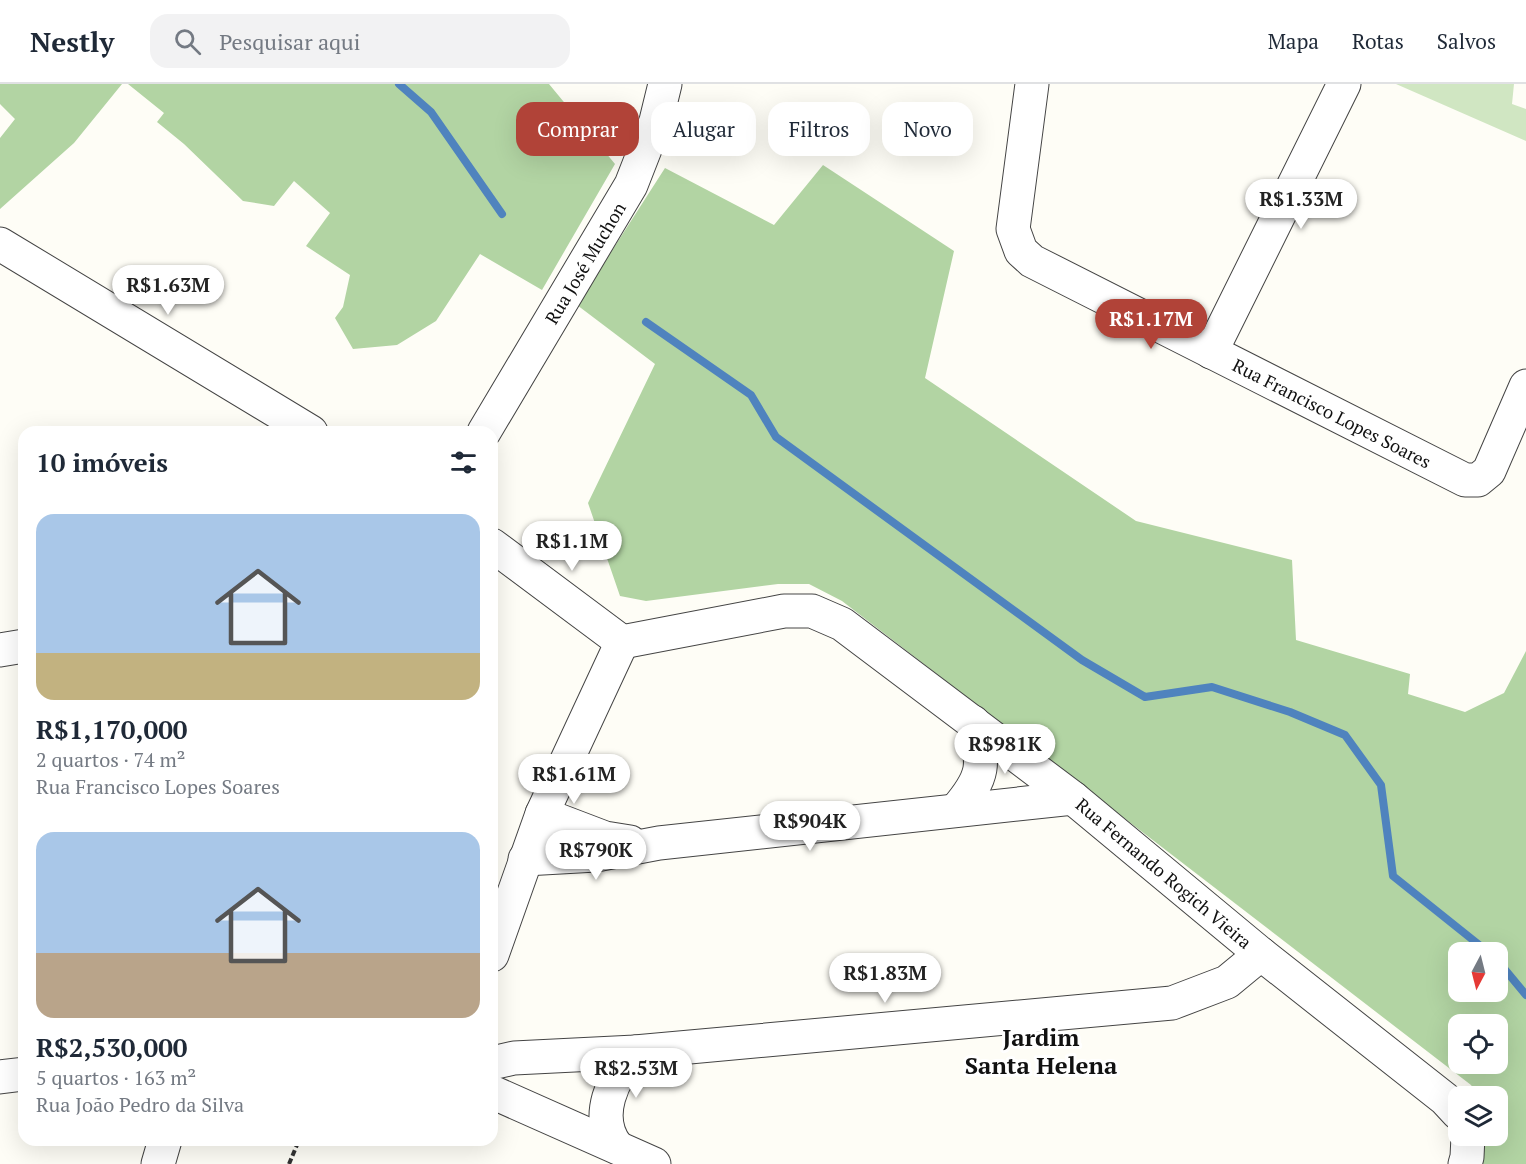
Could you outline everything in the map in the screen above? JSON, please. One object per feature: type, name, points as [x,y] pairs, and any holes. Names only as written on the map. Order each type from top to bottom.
[{"type":"street","name":"Rua José Muchon","points":[[488,426],[632,185],[656,120],[665,84]]},
{"type":"street","name":"Rua Francisco Lopes Soares","points":[[1032,84],[1013,229],[1021,251],[1032,261],[1465,480],[1478,480],[1489,471],[1526,387]]},
{"type":"street","points":[[1211,352],[1344,84]]},
{"type":"street","points":[[0,244],[300,426]]},
{"type":"street","points":[[498,549],[622,642],[542,814],[498,938]]},
{"type":"street","name":"Rua Fernando Rogich Vieira","points":[[622,642],[784,610],[812,611],[842,624],[1073,798],[1261,954],[1448,1102]]},
{"type":"street","points":[[0,650],[18,647]]},
{"type":"street","points":[[956,810],[973,790],[982,761],[981,748],[973,722]]},
{"type":"street","points":[[525,859],[596,855],[659,843],[1073,798]]},
{"type":"street","points":[[542,814],[605,838],[659,843]]},
{"type":"street","points":[[499,1055],[635,1052],[1172,1003],[1227,982],[1261,954]]},
{"type":"street","points":[[617,1147],[609,1138],[606,1110],[620,1073],[635,1052]]},
{"type":"street","points":[[0,1077],[18,1075]]},
{"type":"street","points":[[498,1095],[654,1164]]},
{"type":"street","points":[[158,1164],[163,1146]]},
{"type":"street","points":[[1465,1164],[1468,1146]]},
{"type":"path","points":[[289,1164],[296,1146]]},
{"type":"green space","points":[[0,84],[122,84],[74,143],[0,209],[0,138],[15,119],[0,104]]},
{"type":"green space","points":[[128,84],[549,84],[564,102],[516,102],[516,156],[608,156],[615,164],[542,290],[480,254],[436,321],[397,345],[353,349],[335,318],[343,307],[350,275],[306,246],[330,213],[294,181],[274,206],[243,201],[184,144],[157,122],[164,113]]},
{"type":"green space","points":[[1396,84],[1514,84],[1512,104],[1526,109],[1526,141]]},
{"type":"green space","points":[[823,165],[954,251],[925,378],[1136,521],[1292,560],[1296,640],[1410,674],[1408,694],[1465,712],[1504,693],[1526,651],[1526,1164],[1480,1164],[1483,1146],[1508,1146],[1508,1086],[1472,1086],[1457,1074],[1508,1074],[1508,1014],[1448,1014],[1448,1067],[842,601],[809,584],[778,584],[646,601],[620,596],[588,503],[655,364],[577,305],[665,168],[774,225]]},
{"type":"waterway","points":[[399,84],[431,112],[502,214]]},
{"type":"waterway","points":[[646,322],[751,395],[776,437],[1082,660],[1145,697],[1212,687],[1290,712],[1345,735],[1381,785],[1393,876],[1476,942]]},
{"type":"waterway","points":[[1508,973],[1526,995]]},
{"type":"district","name":"Jardim Santa Helena","points":[[1041,1051]]}]
